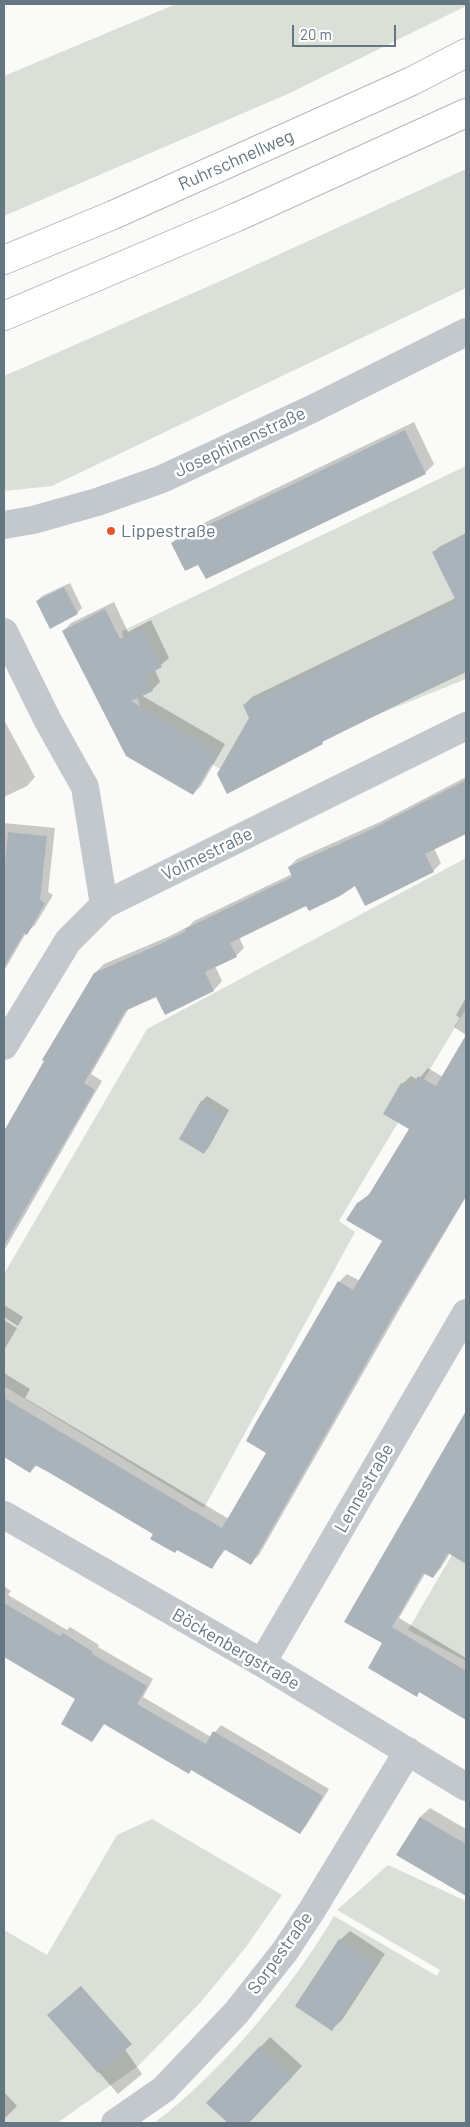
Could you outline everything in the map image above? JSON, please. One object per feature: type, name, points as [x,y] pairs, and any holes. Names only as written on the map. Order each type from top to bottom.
[{"type":"highway","name":"Ruhrschnellweg","points":[[4,260],[112,215],[403,86],[466,53]]},
{"type":"highway","points":[[4,316],[229,220],[466,113]]},
{"type":"street","name":"Josephinenstraße","points":[[4,525],[33,520],[97,502],[162,479],[312,409],[466,332]]},
{"type":"street","points":[[4,632],[48,721],[85,787],[104,905]]},
{"type":"street","name":"Volmestraße","points":[[4,1046],[68,941],[104,905],[466,726]]},
{"type":"street","name":"Lennestraße","points":[[262,1663],[466,1313]]},
{"type":"street","name":"Böckenbergstraße","points":[[4,1514],[262,1663],[466,1787]]},
{"type":"street","name":"Sorpestraße","points":[[116,2123],[164,2088],[236,2013],[285,1951],[312,1910],[408,1751]]},
{"type":"shaded area","points":[[176,4],[466,4],[466,6],[290,93],[4,216],[4,76]]},
{"type":"shaded area","points":[[466,169],[466,288],[52,486],[4,491],[4,376],[225,279]]},
{"type":"shaded area","points":[[466,466],[466,679],[230,774],[145,728],[122,631]]},
{"type":"shaded area","points":[[466,858],[466,1009],[339,1221],[355,1232],[204,1508],[4,1386],[4,1274],[147,1029]]},
{"type":"shaded area","points":[[466,1531],[466,1661],[408,1630]]},
{"type":"shaded area","points":[[152,1819],[282,1895],[246,1947],[200,2003],[138,2066],[57,2123],[4,2123],[4,1930],[47,1955],[117,1835]]},
{"type":"shaded area","points":[[388,1865],[466,1901],[466,2123],[154,2123],[204,2080],[253,2028],[298,1971],[334,1916],[437,1976],[440,1970],[337,1910]]},
{"type":"building","points":[[405,430],[426,474],[206,579],[198,565],[185,571],[171,543]]},
{"type":"building","points":[[466,535],[466,671],[322,742],[323,744],[227,794],[217,774],[249,718],[243,705],[456,601],[432,552]]},
{"type":"building","points":[[64,587],[78,614],[50,629],[36,601]]},
{"type":"building","points":[[105,609],[120,639],[143,628],[162,667],[145,676],[153,691],[131,701],[218,753],[193,795],[126,756],[62,631]]},
{"type":"building","points":[[466,780],[466,834],[425,854],[434,872],[365,906],[355,886],[340,896],[309,911],[306,906],[230,943],[237,957],[205,972],[214,991],[165,1015],[156,997],[125,1011],[84,1083],[95,1090],[4,1245],[4,1131],[44,1061],[42,1060],[94,973],[160,944],[186,931],[185,929],[292,877],[288,867],[370,830]]},
{"type":"building","points":[[8,832],[47,836],[40,900],[45,903],[27,935],[24,933],[4,967],[4,876]]},
{"type":"building","points":[[466,1035],[466,1196],[394,1314],[251,1565],[224,1549],[212,1569],[177,1550],[175,1553],[150,1539],[153,1534],[50,1473],[35,1465],[30,1473],[4,1457],[4,1398],[222,1528],[266,1453],[246,1441],[255,1424],[338,1281],[353,1290],[382,1241],[346,1220],[357,1203],[368,1196],[409,1129],[383,1114],[401,1083],[411,1089],[418,1076],[436,1086]]},
{"type":"building","points":[[201,1101],[225,1115],[204,1154],[179,1139]]},
{"type":"building","points":[[466,1411],[466,1564],[448,1553],[433,1578],[423,1573],[392,1627],[466,1671],[466,1720],[419,1692],[417,1697],[368,1668],[382,1643],[344,1622]]},
{"type":"building","points":[[4,1603],[60,1636],[63,1633],[93,1652],[92,1654],[147,1686],[137,1704],[206,1744],[213,1731],[323,1796],[300,1834],[191,1770],[189,1774],[104,1724],[92,1742],[61,1724],[75,1699],[4,1657]]},
{"type":"building","points":[[420,1817],[466,1844],[466,1896],[396,1855]]},
{"type":"building","points":[[339,1939],[376,1964],[332,2031],[295,2006]]},
{"type":"building","points":[[81,1986],[132,2044],[98,2073],[47,2015]]},
{"type":"building","points":[[260,2046],[293,2076],[249,2123],[228,2123],[206,2103]]},
{"type":"place","name":"Lippestraße","points":[[111,531]]}]
